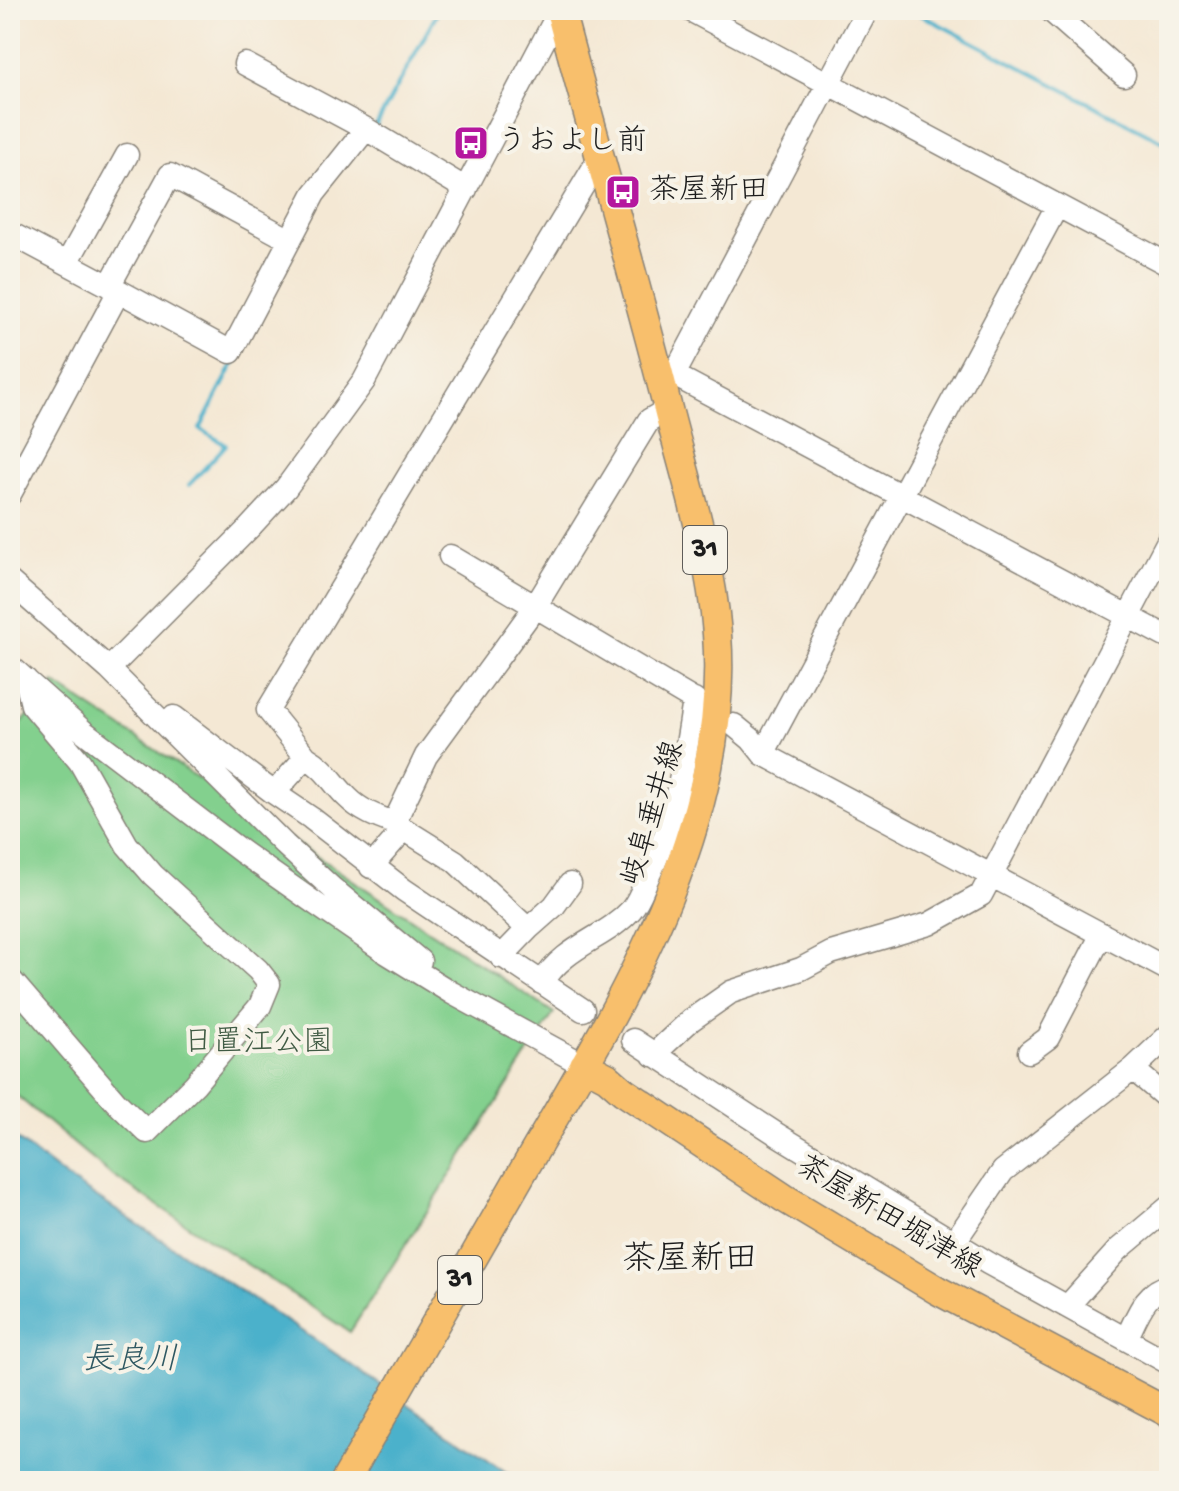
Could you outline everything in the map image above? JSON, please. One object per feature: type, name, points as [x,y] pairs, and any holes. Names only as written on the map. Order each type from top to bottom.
[{"type":"main road","name":"岐阜垂井線","points":[[345,1481],[580,1072],[636,967],[676,874],[703,793],[714,736],[718,664],[713,597],[700,530],[668,409],[667,376],[599,159],[560,10]]},
{"type":"main road","name":"茶屋新田堀津線","points":[[580,1072],[607,1077],[623,1091],[784,1198],[937,1290],[1167,1411]]},
{"type":"street","points":[[109,669],[286,488],[364,381],[560,10]]},
{"type":"street","points":[[690,10],[1169,265]]},
{"type":"street","points":[[867,10],[667,376],[1169,638]]},
{"type":"street","points":[[1050,10],[1124,75]]},
{"type":"street","points":[[245,64],[366,129],[466,189]]},
{"type":"street","points":[[10,233],[231,352],[319,186],[366,129]]},
{"type":"street","points":[[67,263],[127,155]]},
{"type":"street","points":[[528,929],[455,861],[346,797],[321,765],[306,757],[268,710],[599,159]]},
{"type":"street","points":[[10,494],[170,175],[290,240]]},
{"type":"street","points":[[763,754],[1057,206]]},
{"type":"street","points":[[371,867],[399,826],[426,756],[535,607],[649,420],[668,409]]},
{"type":"street","points":[[653,1055],[691,1020],[731,992],[801,969],[831,953],[929,924],[981,895],[1169,539]]},
{"type":"street","points":[[450,556],[697,702],[672,817],[656,861],[636,902],[623,917],[560,960],[542,983]]},
{"type":"street","points":[[10,582],[109,669],[285,845],[333,889],[412,953],[452,993]]},
{"type":"street","points":[[18,673],[93,739],[242,852],[387,953],[580,1072]]},
{"type":"street","points":[[10,979],[116,1102],[147,1132],[195,1084],[260,1006],[269,984],[258,970],[153,875],[127,845],[80,762],[32,705],[18,673]]},
{"type":"street","points":[[138,698],[162,709],[311,818],[371,867],[583,1010]]},
{"type":"street","points":[[734,725],[763,754],[1169,970]]},
{"type":"street","points":[[274,793],[306,757]]},
{"type":"street","points":[[501,957],[554,906],[570,884]]},
{"type":"street","points":[[1029,1052],[1048,1038],[1102,934]]},
{"type":"street","points":[[955,1241],[1003,1171],[1133,1069],[1169,1035]]},
{"type":"street","points":[[633,1040],[778,1135],[955,1241],[1169,1363]]},
{"type":"street","points":[[1133,1069],[1169,1100]]},
{"type":"street","points":[[1070,1308],[1074,1299],[1119,1249],[1169,1207]]},
{"type":"street","points":[[1126,1339],[1149,1295],[1169,1286]]},
{"type":"green space","name":"日置江公園","points":[[54,683],[554,1013],[350,1332],[110,1174],[10,1090],[10,738]]},
{"type":"water","name":"長良川","points":[[10,1134],[67,1178],[323,1345],[519,1481],[10,1481]]},
{"type":"waterway","points":[[375,127],[439,10]]},
{"type":"waterway","points":[[912,10],[1169,145]]},
{"type":"waterway","points":[[189,485],[226,445],[200,429],[237,357]]},
{"type":"place","name":"うおよし前","points":[[471,143]]},
{"type":"place","name":"茶屋新田","points":[[623,192]]},
{"type":"district","name":"茶屋新田","points":[[690,1262]]}]
